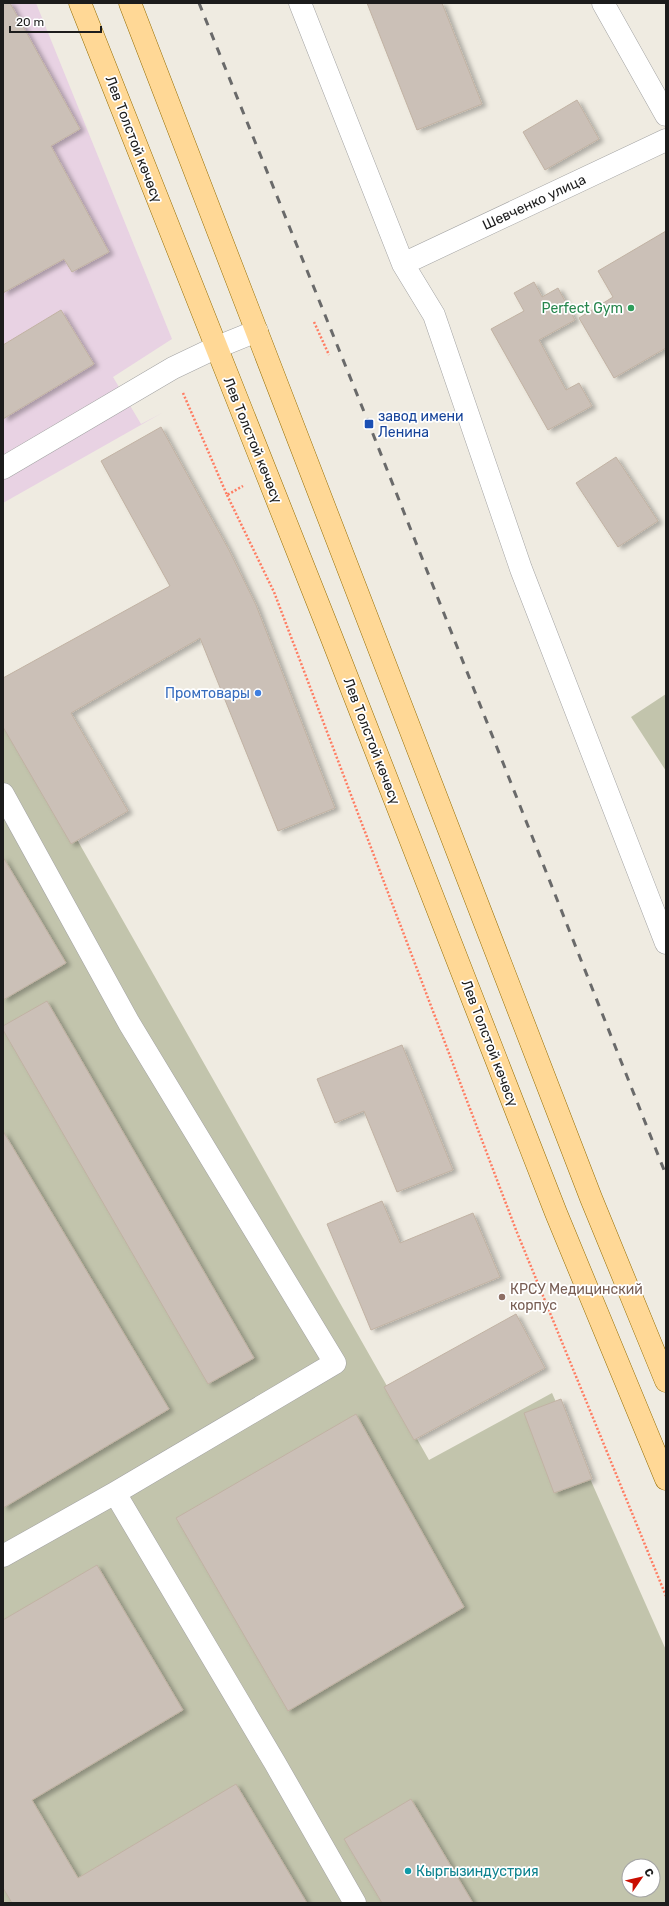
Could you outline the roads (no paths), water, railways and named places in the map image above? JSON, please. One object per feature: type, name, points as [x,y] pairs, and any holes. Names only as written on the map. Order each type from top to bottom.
[{"type":"main road","name":"Лев Толстой көчөсү","points":[[80,3],[331,636],[556,1213],[666,1479]]},
{"type":"main road","points":[[130,3],[586,1184],[666,1381]]},
{"type":"street","points":[[300,3],[403,264],[434,315],[521,568],[666,943]]},
{"type":"street","points":[[604,3],[666,115]]},
{"type":"street","name":"Шевченко улица","points":[[403,264],[666,140]]},
{"type":"street","points":[[3,468],[173,368],[257,331]]},
{"type":"street","points":[[3,794],[129,1023],[335,1363],[115,1493],[3,1556]]},
{"type":"street","points":[[115,1493],[275,1763],[355,1903]]},
{"type":"railway","points":[[199,3],[369,424],[666,1175]]},
{"type":"place","name":"Perfect Gym","points":[[631,308]]},
{"type":"place","name":"завод имени Ленина","points":[[369,424]]},
{"type":"place","name":"Промтовары","points":[[258,693]]},
{"type":"place","name":"КРСУ Медицинский корпус","points":[[502,1297]]},
{"type":"place","name":"Кыргызиндустрия","points":[[408,1871]]}]
